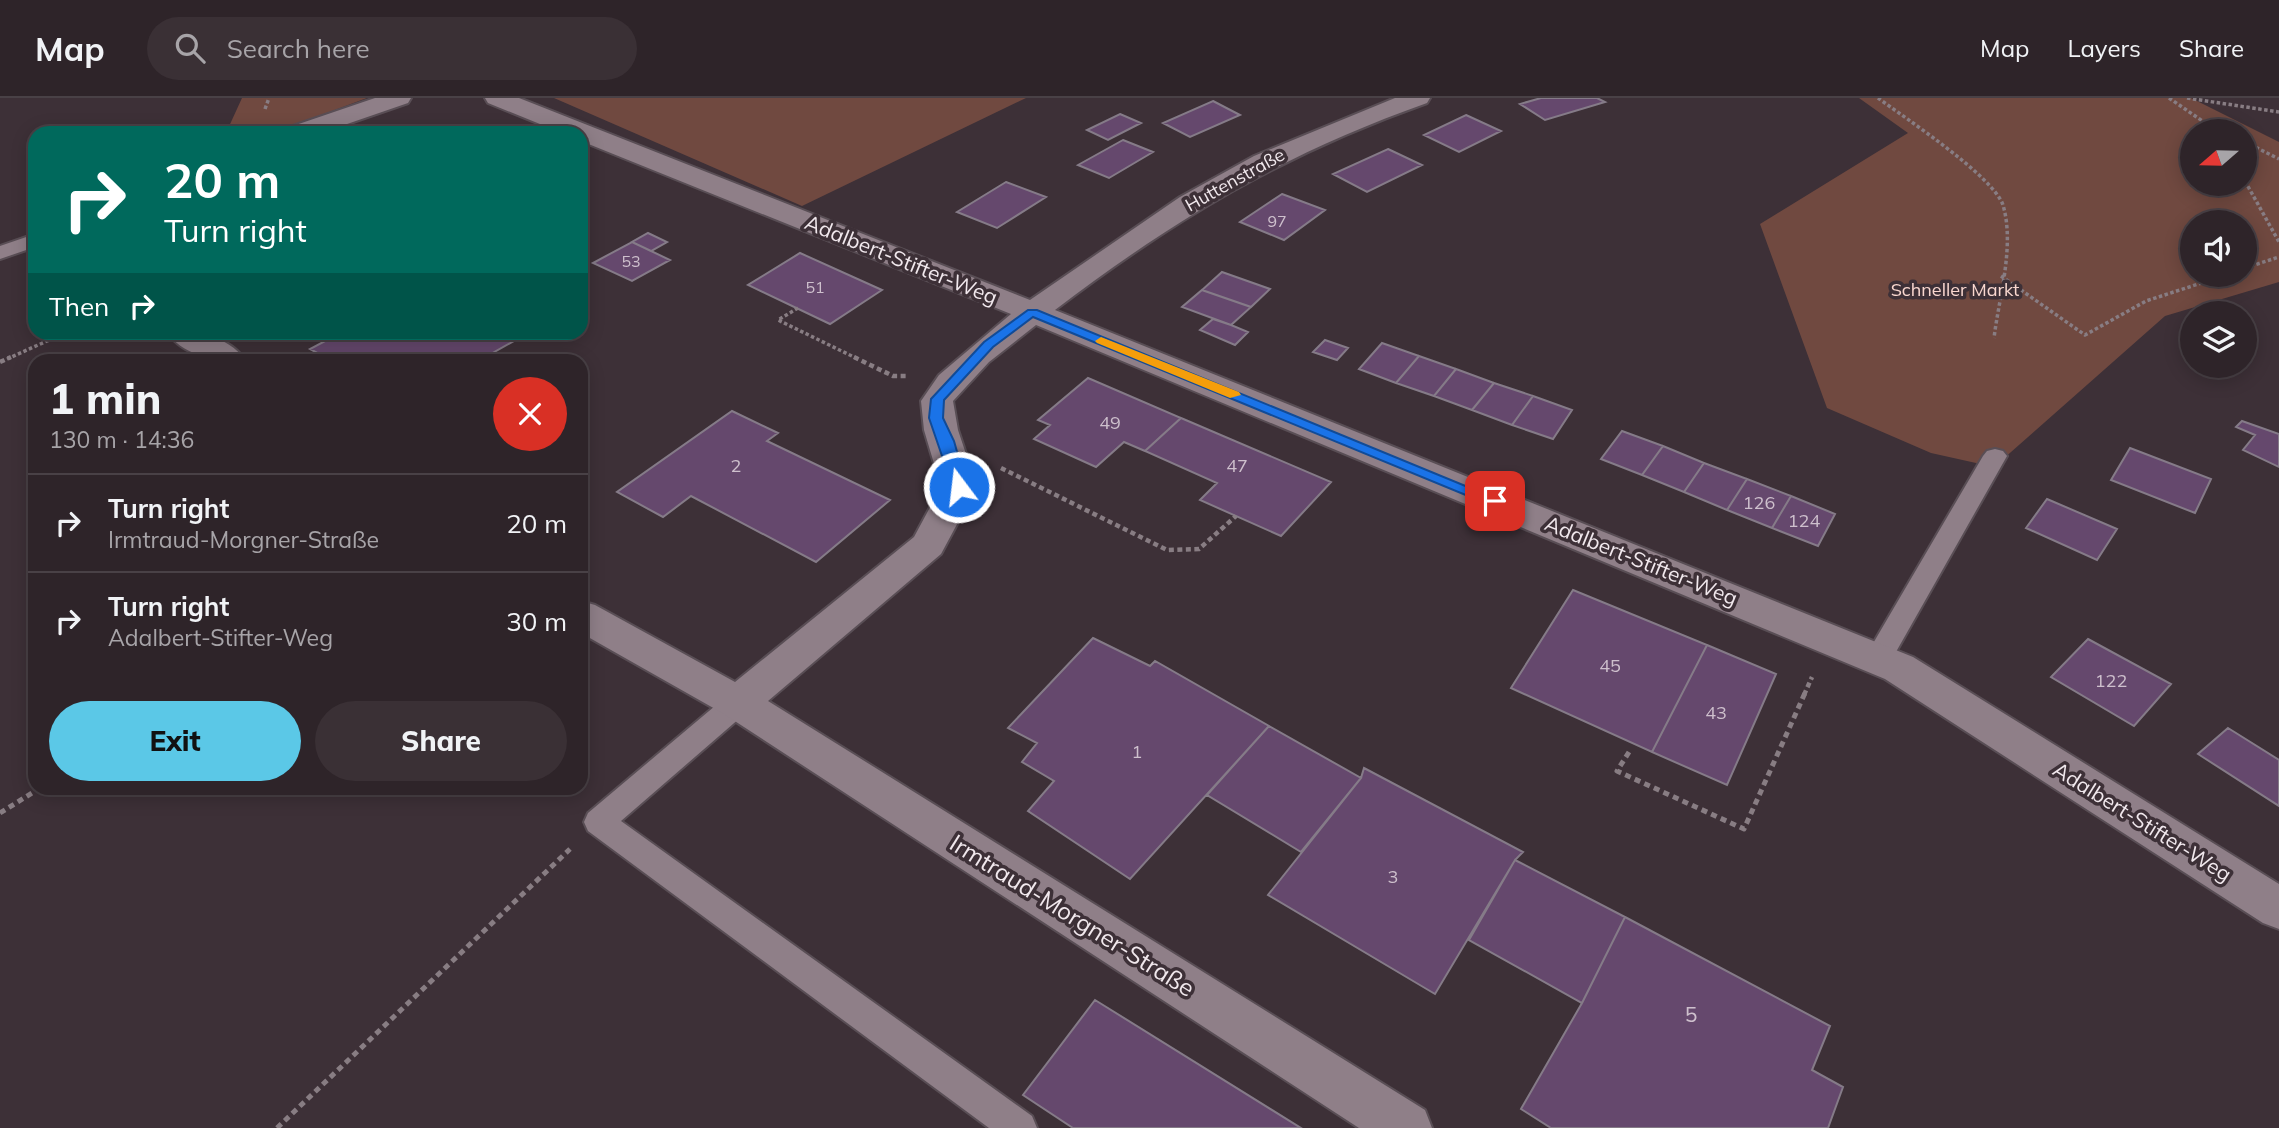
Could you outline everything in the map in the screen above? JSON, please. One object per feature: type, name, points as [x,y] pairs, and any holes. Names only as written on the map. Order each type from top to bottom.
[{"type":"street","points":[[317,126],[399,98]]},
{"type":"street","name":"Adalbert-Stifter-Weg","points":[[497,98],[567,126]]},
{"type":"street","name":"Huttenstraße","points":[[1032,312],[1213,188],[1309,140],[1418,98]]},
{"type":"street","name":"Adalbert-Stifter-Weg","points":[[588,134],[1032,312],[1878,659],[1911,675],[2279,909]]},
{"type":"street","points":[[738,703],[928,545],[959,487],[947,441],[936,418],[937,399],[989,345],[1032,312]]},
{"type":"street","points":[[195,340],[219,354]]},
{"type":"street","name":"Irmtraud-Morgner-Straße","points":[[588,619],[738,703],[1406,1128]]},
{"type":"lane","points":[[0,253],[28,243]]},
{"type":"lane","points":[[1878,659],[1995,456]]},
{"type":"lane","points":[[738,703],[599,822],[1019,1128]]},
{"type":"path","points":[[1878,98],[1944,146],[2002,201],[2005,233],[1994,338]]},
{"type":"path","points":[[2169,98],[2203,119]]},
{"type":"path","points":[[2187,98],[2279,112]]},
{"type":"path","points":[[2258,148],[2279,159]]},
{"type":"path","points":[[2253,196],[2279,242]]},
{"type":"path","points":[[2257,264],[2279,257]]},
{"type":"path","points":[[2001,276],[2085,335],[2146,301],[2189,287]]},
{"type":"path","points":[[798,308],[778,320],[893,376],[956,379]]},
{"type":"path","points":[[0,362],[49,340]]},
{"type":"path","points":[[947,441],[1167,550],[1199,549],[1236,516]]},
{"type":"path","points":[[1629,752],[1617,771],[1744,829],[1829,638]]},
{"type":"path","points":[[0,813],[29,795]]},
{"type":"path","points":[[277,1128],[599,822]]},
{"type":"green space","points":[[242,98],[367,98],[292,126],[229,126]]},
{"type":"green space","points":[[554,98],[1026,98],[802,206]]},
{"type":"green space","name":"Schneller Markt","points":[[1859,98],[2191,98],[2233,119],[2180,119],[2180,196],[2258,196],[2258,132],[2279,142],[2279,282],[2215,301],[2180,301],[2180,312],[2165,316],[1994,467],[1931,453],[1827,408],[1760,224],[1908,133]]},
{"type":"building","points":[[1541,98],[1597,98],[1605,102],[1545,120],[1520,104]]},
{"type":"building","points":[[1213,101],[1240,115],[1190,137],[1163,123]]},
{"type":"building","points":[[1120,114],[1141,123],[1108,140],[1087,130]]},
{"type":"building","points":[[1466,115],[1501,131],[1459,152],[1424,135]]},
{"type":"building","points":[[1123,140],[1153,152],[1109,178],[1078,165]]},
{"type":"building","points":[[1388,149],[1422,165],[1367,192],[1333,174]]},
{"type":"building","points":[[1006,182],[1046,197],[997,228],[957,212]]},
{"type":"building","points":[[1282,194],[1325,210],[1284,240],[1240,222]]},
{"type":"building","points":[[648,233],[667,242],[651,251],[632,242]]},
{"type":"building","points":[[632,242],[670,260],[632,281],[593,263]]},
{"type":"building","points":[[800,253],[882,290],[830,324],[748,285]]},
{"type":"building","points":[[1222,272],[1270,289],[1251,307],[1202,290]]},
{"type":"building","points":[[1202,290],[1251,307],[1231,325],[1182,307]]},
{"type":"building","points":[[1213,319],[1248,332],[1235,345],[1200,330]]},
{"type":"building","points":[[327,340],[516,340],[491,354],[319,354],[310,349]]},
{"type":"building","points":[[1325,340],[1348,348],[1337,360],[1313,352]]},
{"type":"building","points":[[1382,343],[1419,356],[1396,383],[1359,369]]},
{"type":"building","points":[[1419,356],[1456,369],[1434,396],[1396,383]]},
{"type":"building","points":[[1456,369],[1494,383],[1472,410],[1434,396]]},
{"type":"building","points":[[1088,378],[1181,418],[1145,451],[1124,442],[1096,467],[1034,439],[1050,425],[1038,420]]},
{"type":"building","points":[[1494,383],[1533,396],[1512,425],[1472,410]]},
{"type":"building","points":[[1533,396],[1572,410],[1553,439],[1512,425]]},
{"type":"building","points":[[732,411],[778,433],[767,441],[890,500],[816,562],[691,496],[663,517],[617,492]]},
{"type":"building","points":[[1181,418],[1331,482],[1281,536],[1200,500],[1217,483],[1145,451]]},
{"type":"building","points":[[2242,421],[2279,434],[2279,467],[2243,450],[2255,435],[2236,427]]},
{"type":"building","points":[[1622,431],[1663,446],[1642,475],[1601,459]]},
{"type":"building","points":[[1663,446],[1704,463],[1684,492],[1642,475]]},
{"type":"building","points":[[2130,448],[2211,479],[2195,513],[2111,480]]},
{"type":"building","points":[[1704,463],[1747,479],[1727,510],[1684,492]]},
{"type":"building","points":[[1747,479],[1791,496],[1772,528],[1727,510]]},
{"type":"building","points":[[1791,496],[1835,514],[1818,546],[1772,528]]},
{"type":"building","points":[[2047,499],[2117,529],[2097,560],[2026,528]]},
{"type":"building","points":[[1573,590],[1707,645],[1652,752],[1511,688]]},
{"type":"building","points":[[1093,638],[1150,666],[1155,661],[1269,726],[1130,879],[1028,811],[1054,781],[1022,762],[1037,743],[1008,728]]},
{"type":"building","points":[[2088,639],[2171,684],[2134,726],[2051,677]]},
{"type":"building","points":[[1707,645],[1776,674],[1727,785],[1652,752]]},
{"type":"building","points":[[1269,726],[1361,778],[1301,852],[1207,795]]},
{"type":"building","points":[[2228,728],[2279,760],[2279,806],[2198,754]]},
{"type":"building","points":[[1364,768],[1523,852],[1515,860],[1435,994],[1268,895],[1361,778]]},
{"type":"building","points":[[1515,860],[1625,917],[1582,1003],[1469,940]]},
{"type":"building","points":[[1625,917],[1830,1026],[1812,1070],[1843,1087],[1828,1128],[1551,1128],[1521,1109],[1582,1003]]},
{"type":"building","points":[[1095,1000],[1301,1128],[1073,1128],[1023,1095]]},
{"type":"slow traffic","points":[[1101,341],[1235,395]]},
{"type":"route","points":[[959,487],[947,441],[936,418],[937,399],[989,345],[1032,312],[1495,501]]}]
